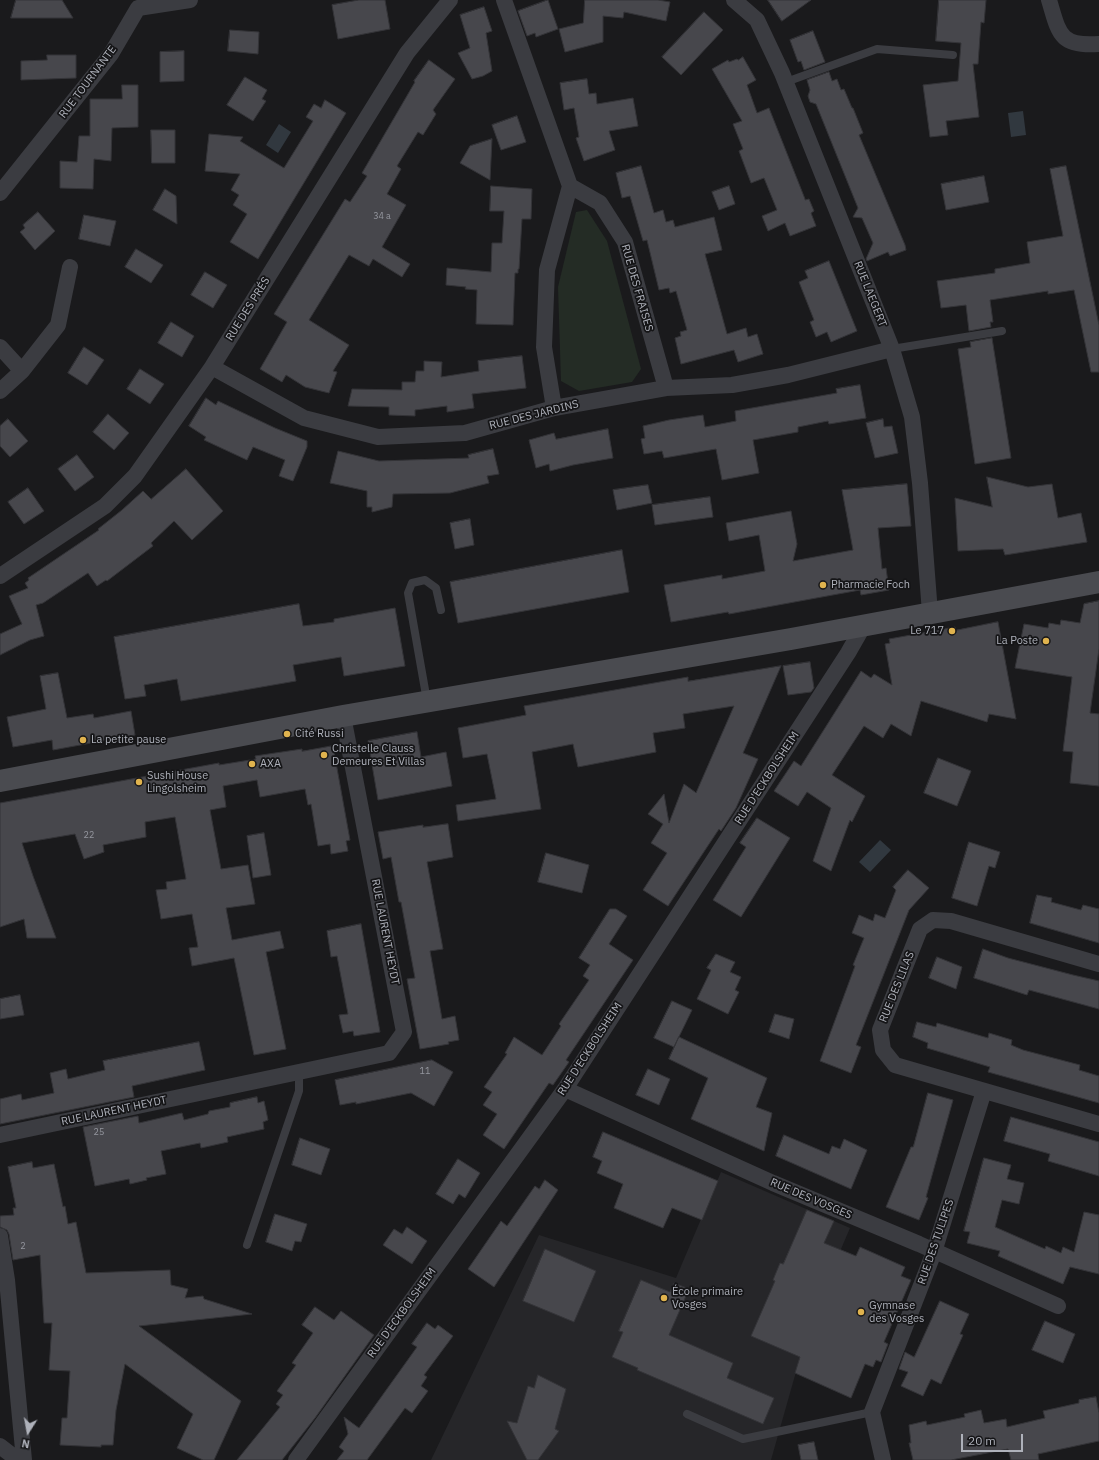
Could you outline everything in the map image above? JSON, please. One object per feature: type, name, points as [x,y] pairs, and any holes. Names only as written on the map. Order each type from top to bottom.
[{"type":"main road","points":[[0,781],[343,716],[864,625],[1099,582]]},
{"type":"street","name":"RUE TOURNANTE","points":[[0,193],[111,54],[132,4],[190,0]]},
{"type":"street","name":"RUE DES PRÉS","points":[[0,576],[105,506],[136,476],[212,367],[407,53],[450,0]]},
{"type":"street","points":[[504,0],[570,186],[547,270],[544,347],[554,408]]},
{"type":"street","name":"RUE LAEGERT","points":[[734,0],[757,20],[786,82],[892,348],[912,417],[920,484],[930,613]]},
{"type":"street","points":[[1049,0],[1057,29],[1066,40],[1086,45],[1099,44]]},
{"type":"street","name":"RUE DES FRAISES","points":[[570,186],[600,203],[625,242],[666,388]]},
{"type":"street","points":[[0,391],[22,371],[58,325],[70,267]]},
{"type":"street","points":[[0,347],[22,371]]},
{"type":"street","name":"RUE DES JARDINS","points":[[212,367],[304,418],[378,437],[465,433],[554,408],[666,388],[732,385],[788,376],[892,348]]},
{"type":"street","name":"RUE D'ECKBOLSHEIM","points":[[296,1460],[565,1089],[844,660],[864,625]]},
{"type":"street","name":"RUE LAURENT HEYDT","points":[[0,1135],[389,1053],[404,1032],[343,716]]},
{"type":"street","name":"RUE DES LILAS","points":[[1099,964],[952,921],[933,920],[920,929],[880,1030],[883,1050],[895,1065],[1099,1124]]},
{"type":"street","name":"RUE DES VOSGES","points":[[565,1089],[772,1183],[1058,1306]]},
{"type":"street","name":"RUE DES TULIPES","points":[[872,1412],[934,1252],[984,1091]]},
{"type":"street","points":[[0,1236],[7,1280],[24,1460]]},
{"type":"street","points":[[872,1412],[883,1460]]},
{"type":"street","points":[[0,1446],[18,1460]]},
{"type":"lane","points":[[786,82],[877,49],[953,54]]},
{"type":"lane","points":[[892,348],[1002,331]]},
{"type":"lane","points":[[427,702],[408,593],[412,583],[426,580],[436,588],[441,610]]},
{"type":"lane","points":[[247,1245],[299,1092],[299,1072]]},
{"type":"lane","points":[[687,1414],[743,1439],[872,1412]]},
{"type":"shaded area","points":[[1023,111],[1026,135],[1011,137],[1008,113]]},
{"type":"shaded area","points":[[279,124],[291,132],[278,153],[266,145]]},
{"type":"shaded area","points":[[587,210],[607,241],[641,369],[632,382],[579,391],[561,381],[558,287],[576,212]]},
{"type":"shaded area","points":[[880,840],[891,850],[870,872],[859,862]]},
{"type":"shaded area","name":"École primaire Vosges","points":[[721,1172],[850,1228],[811,1319],[771,1460],[431,1460],[539,1235],[676,1278]]},
{"type":"building","points":[[16,0],[62,0],[73,18],[11,18]]},
{"type":"building","points":[[359,0],[385,0],[390,29],[338,39],[332,5]]},
{"type":"building","points":[[548,0],[558,29],[536,37],[535,33],[527,36],[518,11]]},
{"type":"building","points":[[585,0],[658,0],[670,2],[666,21],[624,12],[623,18],[603,16],[603,42],[565,52],[559,29],[583,23]]},
{"type":"building","points":[[768,0],[811,0],[782,21]]},
{"type":"building","points":[[939,0],[986,0],[984,23],[981,22],[978,64],[973,64],[979,117],[946,121],[948,135],[930,137],[923,85],[958,81],[961,43],[936,41]]},
{"type":"building","points":[[484,7],[492,31],[486,33],[492,71],[483,76],[472,79],[458,53],[470,48],[460,15]]},
{"type":"building","points":[[704,12],[723,30],[681,75],[662,57]]},
{"type":"building","points":[[230,30],[259,32],[258,54],[228,51]]},
{"type":"building","points":[[813,31],[825,62],[804,70],[801,61],[798,62],[790,40]]},
{"type":"building","points":[[184,51],[184,81],[160,82],[160,52]]},
{"type":"building","points":[[47,55],[76,55],[76,78],[21,80],[21,61],[47,60]]},
{"type":"building","points":[[743,57],[756,80],[747,85],[757,113],[769,108],[805,200],[809,199],[814,211],[811,213],[816,226],[790,236],[785,223],[768,231],[762,216],[777,210],[764,178],[751,183],[739,151],[743,149],[733,124],[742,121],[712,69],[728,60],[729,62]]},
{"type":"building","points":[[429,60],[455,79],[433,110],[436,114],[423,135],[418,132],[397,166],[401,169],[387,194],[406,205],[382,247],[410,264],[402,277],[373,259],[369,266],[349,255],[309,320],[349,345],[333,371],[337,372],[329,393],[305,387],[286,375],[282,382],[260,369],[287,322],[274,314],[345,199],[350,202],[367,176],[362,173],[415,82],[414,81]]},
{"type":"building","points":[[829,72],[832,81],[837,79],[841,90],[844,89],[853,108],[863,133],[859,135],[906,250],[890,256],[888,252],[867,261],[866,259],[873,243],[862,218],[853,217],[858,208],[816,104],[810,102],[808,96],[810,90],[807,80]]},
{"type":"building","points":[[245,77],[267,90],[262,99],[266,101],[253,121],[227,105]]},
{"type":"building","points":[[587,79],[589,94],[596,93],[597,104],[633,98],[638,126],[609,131],[615,150],[584,161],[576,138],[579,137],[574,108],[564,110],[560,83]]},
{"type":"building","points":[[122,85],[138,85],[138,127],[112,128],[111,161],[94,159],[93,189],[60,188],[60,161],[77,162],[79,136],[90,136],[90,99],[122,99]]},
{"type":"building","points":[[325,100],[346,113],[258,259],[230,242],[247,214],[233,205],[239,195],[231,190],[240,174],[205,171],[209,134],[243,137],[240,141],[284,168],[313,121],[306,117],[314,104],[321,108]]},
{"type":"building","points":[[517,116],[526,142],[501,150],[492,125]]},
{"type":"building","points":[[151,130],[175,130],[175,163],[152,163]]},
{"type":"building","points":[[492,139],[490,180],[460,163],[470,146]]},
{"type":"building","points":[[641,166],[654,213],[663,210],[666,222],[673,220],[675,227],[714,217],[722,250],[705,254],[727,334],[746,328],[748,337],[757,334],[763,354],[738,362],[734,350],[681,364],[675,338],[681,336],[680,332],[687,330],[676,291],[670,293],[669,288],[659,290],[647,240],[643,241],[630,196],[622,198],[616,173]]},
{"type":"building","points":[[1066,166],[1099,325],[1099,372],[1091,372],[1074,290],[1048,294],[1048,291],[990,300],[993,322],[990,322],[991,327],[969,331],[966,305],[941,308],[937,281],[995,273],[995,269],[1030,263],[1027,242],[1063,236],[1050,169]]},
{"type":"building","points":[[984,176],[989,202],[946,210],[941,184]]},
{"type":"building","points":[[491,186],[532,189],[531,219],[522,219],[519,269],[518,273],[515,273],[513,325],[476,324],[477,290],[465,289],[466,287],[446,285],[447,268],[491,272],[492,243],[502,243],[504,211],[490,211]]},
{"type":"building","points":[[729,186],[735,204],[719,210],[712,192]]},
{"type":"building","points":[[165,189],[176,196],[177,224],[153,210]]},
{"type":"building","points":[[38,212],[55,231],[35,250],[20,232],[25,228],[23,225]]},
{"type":"building","points":[[84,215],[116,221],[110,246],[79,239]]},
{"type":"building","points":[[136,249],[163,265],[151,283],[125,267]]},
{"type":"building","points":[[829,261],[857,331],[831,342],[827,332],[816,337],[810,322],[814,320],[799,282],[808,278],[805,271]]},
{"type":"building","points":[[205,272],[227,285],[213,308],[191,295]]},
{"type":"building","points":[[171,322],[194,336],[182,357],[158,343]]},
{"type":"building","points":[[992,338],[1011,458],[975,464],[958,349],[971,347],[970,342]]},
{"type":"building","points":[[84,347],[104,360],[87,385],[68,373]]},
{"type":"building","points":[[522,356],[526,388],[472,394],[474,408],[447,412],[447,406],[415,410],[415,416],[389,415],[389,407],[348,406],[352,389],[402,390],[402,382],[415,382],[416,371],[424,371],[424,361],[442,362],[441,377],[479,371],[478,361]]},
{"type":"building","points":[[140,369],[164,384],[150,404],[127,389]]},
{"type":"building","points":[[860,385],[866,418],[829,424],[828,421],[798,427],[798,432],[753,440],[759,473],[722,480],[716,449],[664,458],[662,451],[644,454],[641,439],[645,438],[643,426],[669,420],[703,415],[705,427],[736,421],[735,411],[837,393],[836,389]]},
{"type":"building","points":[[206,398],[216,405],[218,401],[275,428],[307,441],[307,447],[293,481],[279,476],[285,460],[253,447],[247,460],[204,440],[206,437],[189,426]]},
{"type":"building","points":[[108,414],[129,433],[114,450],[93,432]]},
{"type":"building","points":[[8,419],[28,441],[10,457],[0,446],[0,426]]},
{"type":"building","points":[[883,419],[884,427],[892,426],[898,453],[875,458],[866,423]]},
{"type":"building","points":[[608,429],[613,458],[573,465],[550,471],[549,464],[536,468],[529,440],[554,433],[556,439]]},
{"type":"building","points":[[493,449],[499,474],[487,476],[489,483],[450,493],[393,494],[392,507],[372,512],[372,507],[367,507],[367,491],[330,483],[338,451],[379,461],[469,458],[468,455]]},
{"type":"building","points":[[77,455],[94,477],[75,491],[58,469]]},
{"type":"building","points":[[186,469],[223,511],[192,540],[174,521],[151,543],[153,546],[107,581],[106,580],[97,586],[88,573],[43,603],[36,605],[44,636],[30,640],[0,655],[0,634],[22,624],[9,596],[28,588],[25,583],[29,580],[28,578],[99,530],[98,529],[143,491],[151,499]]},
{"type":"building","points":[[987,477],[1028,487],[1052,484],[1058,518],[1081,513],[1087,542],[1005,555],[1003,549],[958,551],[955,498],[992,507]]},
{"type":"building","points":[[907,484],[911,526],[878,528],[882,569],[886,568],[889,590],[861,595],[860,590],[729,614],[728,612],[671,622],[664,585],[722,575],[722,579],[765,571],[759,535],[729,541],[726,523],[791,511],[797,544],[793,561],[853,550],[842,490]]},
{"type":"building","points":[[648,485],[652,503],[617,510],[613,490]]},
{"type":"building","points":[[28,488],[44,511],[24,524],[8,502]]},
{"type":"building","points":[[710,497],[713,517],[655,525],[652,505]]},
{"type":"building","points":[[470,519],[474,545],[455,549],[450,523]]},
{"type":"building","points":[[622,550],[629,592],[458,623],[450,582]]},
{"type":"building","points":[[1099,601],[1099,649],[1090,713],[1099,714],[1099,786],[1070,783],[1073,752],[1063,751],[1072,677],[1015,668],[1024,624],[1048,628],[1049,623],[1060,625],[1061,620],[1080,623],[1084,604]]},
{"type":"building","points":[[299,604],[303,626],[334,622],[334,619],[395,608],[405,666],[344,676],[341,657],[293,665],[296,681],[181,701],[177,679],[144,685],[146,696],[125,699],[114,637]]},
{"type":"building","points":[[998,622],[1016,719],[989,714],[987,722],[921,701],[911,736],[891,724],[883,738],[864,726],[832,775],[865,796],[852,822],[850,820],[831,871],[813,861],[831,808],[807,792],[798,806],[774,791],[794,761],[801,766],[861,671],[871,678],[874,674],[892,685],[885,644],[890,643],[889,639],[955,627],[956,630]]},
{"type":"building","points":[[810,662],[814,688],[811,692],[788,695],[783,666]]},
{"type":"building","points":[[781,666],[743,753],[758,759],[736,808],[721,831],[719,829],[668,906],[643,890],[667,853],[651,843],[663,824],[648,814],[664,794],[669,823],[684,784],[696,793],[734,706],[683,714],[685,728],[653,733],[656,752],[578,767],[573,744],[532,752],[541,809],[458,821],[456,805],[496,799],[487,754],[463,758],[458,728],[526,715],[524,706],[688,677],[688,681]]},
{"type":"building","points":[[58,673],[67,718],[93,714],[94,718],[131,711],[135,735],[53,750],[52,740],[13,747],[7,717],[46,709],[40,676]]},
{"type":"building","points":[[417,732],[421,757],[446,752],[452,786],[378,800],[368,741]]},
{"type":"building","points":[[333,746],[350,840],[346,841],[348,851],[331,854],[330,844],[318,846],[311,804],[308,805],[305,789],[260,797],[257,780],[223,786],[226,807],[210,810],[221,869],[248,865],[255,904],[226,908],[232,940],[280,931],[284,948],[266,952],[286,1049],[254,1055],[234,958],[192,966],[189,948],[198,947],[192,914],[161,919],[156,890],[167,889],[166,882],[186,879],[175,817],[145,822],[146,837],[103,845],[104,852],[84,859],[75,834],[22,843],[56,938],[27,938],[24,919],[0,927],[0,803],[219,763],[219,765],[256,759],[255,756]]},
{"type":"building","points":[[938,758],[971,771],[957,806],[924,793]]},
{"type":"building","points":[[757,818],[790,838],[741,917],[713,900],[746,847],[740,843]]},
{"type":"building","points":[[448,824],[453,857],[427,862],[443,949],[430,951],[442,1019],[455,1016],[459,1040],[448,1042],[449,1044],[420,1049],[407,979],[415,978],[401,902],[399,902],[391,857],[383,859],[378,832],[423,825],[423,827]]},
{"type":"building","points":[[264,833],[271,875],[253,878],[247,836]]},
{"type":"building","points":[[969,842],[1000,852],[995,868],[989,866],[977,906],[952,898]]},
{"type":"building","points":[[546,853],[589,865],[582,893],[538,882]]},
{"type":"building","points":[[908,870],[929,888],[909,910],[856,1045],[861,1047],[851,1073],[820,1061],[855,966],[853,965],[864,938],[852,933],[859,915],[873,921],[875,914],[885,918],[896,890],[893,887]]},
{"type":"building","points":[[1037,895],[1052,898],[1051,902],[1081,910],[1083,905],[1099,909],[1099,943],[1030,923]]},
{"type":"building","points":[[610,909],[616,909],[627,916],[609,944],[633,960],[566,1060],[569,1062],[553,1085],[549,1083],[504,1149],[483,1135],[497,1114],[483,1105],[492,1092],[484,1087],[507,1054],[505,1053],[514,1037],[542,1055],[561,1026],[559,1024],[589,980],[583,976],[590,965],[579,958]]},
{"type":"building","points":[[361,924],[380,1032],[354,1036],[353,1031],[343,1033],[339,1015],[348,1014],[337,956],[331,957],[327,931]]},
{"type":"building","points":[[983,949],[1008,958],[1099,981],[1099,1009],[1029,990],[1027,995],[974,978]]},
{"type":"building","points":[[716,954],[735,962],[730,972],[741,977],[735,990],[739,992],[728,1014],[697,999],[711,970],[707,968]]},
{"type":"building","points":[[937,957],[962,967],[956,989],[929,978]]},
{"type":"building","points":[[20,995],[24,1015],[0,1019],[0,999]]},
{"type":"building","points":[[672,1001],[692,1010],[674,1047],[654,1038]]},
{"type":"building","points":[[775,1014],[794,1019],[789,1039],[769,1032]]},
{"type":"building","points":[[917,1022],[936,1027],[937,1023],[988,1038],[989,1033],[1012,1040],[1011,1045],[1023,1050],[1080,1065],[1079,1070],[1099,1076],[1099,1103],[988,1072],[990,1067],[927,1048],[928,1043],[913,1037]]},
{"type":"building","points":[[679,1037],[767,1078],[756,1107],[772,1113],[764,1151],[691,1119],[708,1078],[669,1059]]},
{"type":"building","points":[[199,1042],[205,1070],[132,1086],[134,1097],[0,1124],[0,1099],[21,1094],[22,1100],[54,1093],[50,1073],[66,1069],[68,1079],[105,1070],[103,1061]]},
{"type":"building","points":[[432,1060],[453,1072],[434,1106],[411,1093],[356,1104],[356,1102],[340,1105],[335,1080]]},
{"type":"building","points":[[648,1069],[670,1079],[659,1105],[636,1095]]},
{"type":"building","points":[[928,1093],[953,1100],[926,1197],[928,1198],[919,1220],[886,1207],[911,1147],[913,1147]]},
{"type":"building","points":[[257,1097],[258,1103],[264,1101],[268,1120],[263,1122],[264,1129],[227,1137],[228,1142],[201,1148],[200,1143],[161,1151],[166,1174],[146,1178],[147,1180],[130,1184],[129,1179],[95,1186],[83,1127],[138,1116],[139,1123],[182,1113],[184,1120],[208,1114],[209,1111],[230,1107],[230,1103]]},
{"type":"building","points":[[1011,1117],[1099,1142],[1099,1176],[1048,1161],[1050,1154],[1004,1141]]},
{"type":"building","points":[[603,1132],[718,1181],[702,1220],[672,1208],[663,1228],[614,1208],[623,1184],[597,1173],[602,1161],[593,1157]]},
{"type":"building","points":[[784,1135],[829,1154],[832,1146],[840,1149],[844,1139],[867,1150],[851,1189],[776,1156]]},
{"type":"building","points":[[300,1138],[330,1149],[321,1175],[292,1165]]},
{"type":"building","points":[[984,1158],[1011,1165],[1007,1179],[1024,1183],[1019,1204],[1002,1200],[995,1227],[1045,1249],[1046,1246],[1061,1253],[1063,1247],[1074,1252],[1084,1212],[1099,1215],[1099,1274],[1070,1267],[1063,1284],[998,1256],[1000,1251],[967,1243],[970,1232],[964,1231]]},
{"type":"building","points":[[458,1159],[480,1173],[465,1198],[459,1194],[453,1204],[436,1194]]},
{"type":"building","points":[[32,1162],[33,1168],[54,1164],[68,1224],[76,1222],[86,1273],[170,1270],[171,1285],[188,1289],[185,1298],[203,1296],[204,1299],[252,1314],[139,1326],[241,1401],[214,1460],[203,1460],[177,1448],[193,1414],[125,1364],[116,1410],[113,1445],[101,1445],[101,1447],[60,1445],[62,1418],[67,1418],[70,1371],[49,1370],[52,1323],[44,1323],[40,1255],[13,1260],[9,1234],[7,1230],[0,1227],[0,1216],[14,1215],[13,1208],[16,1208],[8,1167]]},
{"type":"building","points":[[545,1180],[558,1190],[494,1287],[468,1269],[501,1221],[507,1226],[535,1186],[539,1189]]},
{"type":"building","points":[[807,1210],[834,1221],[824,1243],[856,1256],[860,1247],[905,1267],[901,1276],[911,1280],[884,1342],[888,1344],[881,1362],[876,1360],[873,1367],[865,1364],[851,1398],[795,1373],[800,1357],[751,1336],[775,1281],[773,1280],[780,1263],[783,1264]]},
{"type":"building","points":[[275,1214],[307,1224],[301,1242],[295,1241],[292,1251],[266,1242]]},
{"type":"building","points":[[407,1227],[427,1241],[412,1264],[383,1245],[394,1229],[402,1234]]},
{"type":"building","points":[[545,1249],[596,1271],[574,1322],[523,1301]]},
{"type":"building","points":[[641,1280],[670,1292],[674,1283],[689,1289],[669,1335],[733,1363],[727,1378],[774,1398],[763,1424],[637,1370],[638,1368],[612,1357],[623,1332],[619,1331]]},
{"type":"building","points":[[940,1301],[969,1314],[960,1334],[963,1335],[941,1384],[931,1379],[923,1396],[901,1386],[908,1372],[899,1369],[905,1352],[914,1357]]},
{"type":"building","points":[[315,1307],[334,1320],[341,1311],[374,1335],[315,1418],[282,1460],[237,1460],[280,1407],[276,1404],[283,1395],[277,1391],[296,1365],[292,1363],[313,1333],[302,1325]]},
{"type":"building","points":[[1045,1321],[1075,1334],[1063,1363],[1032,1350]]},
{"type":"building","points":[[427,1323],[435,1329],[438,1325],[453,1336],[424,1375],[427,1377],[421,1386],[428,1391],[412,1413],[405,1408],[367,1460],[337,1460],[344,1451],[339,1447],[348,1434],[344,1417],[359,1428],[417,1347],[412,1344]]},
{"type":"building","points":[[538,1375],[566,1389],[555,1429],[559,1431],[538,1460],[527,1460],[507,1421],[517,1423],[528,1386],[534,1388]]},
{"type":"building","points":[[1096,1397],[1099,1413],[1099,1441],[1038,1454],[1039,1460],[1011,1460],[1008,1449],[951,1460],[913,1460],[909,1443],[911,1443],[909,1425],[926,1421],[927,1425],[965,1417],[964,1414],[981,1410],[984,1423],[1006,1419],[1007,1427],[1045,1418],[1043,1411],[1079,1403],[1079,1400]]},
{"type":"building","points":[[814,1442],[818,1460],[801,1460],[798,1445]]},
{"type":"place","name":"Pharmacie Foch","points":[[823,585]]},
{"type":"place","name":"Le 717","points":[[952,631]]},
{"type":"place","name":"La Poste","points":[[1046,641]]},
{"type":"place","name":"Cité Russi","points":[[287,734]]},
{"type":"place","name":"La petite pause","points":[[83,740]]},
{"type":"place","name":"Christelle Clauss Demeures Et Villas","points":[[324,755]]},
{"type":"place","name":"AXA","points":[[252,764]]},
{"type":"place","name":"Sushi House Lingolsheim","points":[[139,782]]},
{"type":"place","name":"École primaire Vosges","points":[[664,1298]]},
{"type":"place","name":"Gymnase des Vosges","points":[[861,1312]]}]
